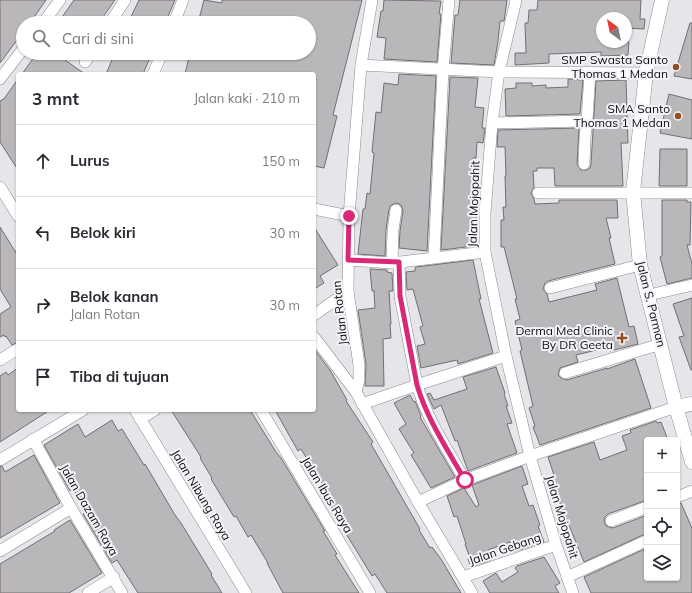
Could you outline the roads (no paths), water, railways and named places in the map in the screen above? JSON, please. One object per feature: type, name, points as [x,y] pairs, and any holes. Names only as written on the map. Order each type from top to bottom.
[{"type":"main road","name":"Jalan S. Parman","points":[[662,0],[646,73],[633,192],[640,265],[676,407],[692,462]]},
{"type":"main road","points":[[676,407],[692,404]]},
{"type":"street","points":[[115,16],[125,0]]},
{"type":"street","points":[[177,16],[183,0]]},
{"type":"street","name":"Jalan Rotan","points":[[356,392],[359,380],[359,365],[348,291],[349,216],[361,65],[372,0]]},
{"type":"street","points":[[434,257],[443,70],[449,0]]},
{"type":"street","name":"Jalan Mojopahit","points":[[516,0],[499,72],[492,123],[485,213],[485,252],[506,356],[530,456],[556,545],[573,593]]},
{"type":"street","points":[[47,16],[55,2]]},
{"type":"street","points":[[0,80],[16,58]]},
{"type":"street","points":[[154,72],[159,60]]},
{"type":"street","points":[[361,65],[499,72],[646,73]]},
{"type":"street","points":[[584,164],[590,72]]},
{"type":"street","points":[[492,123],[587,120]]},
{"type":"street","points":[[0,189],[16,213]]},
{"type":"street","points":[[538,193],[692,193]]},
{"type":"street","points":[[316,209],[349,216]]},
{"type":"street","points":[[396,210],[394,230],[395,262],[417,385],[420,396],[438,434],[465,480]]},
{"type":"street","points":[[348,260],[395,262],[485,252]]},
{"type":"street","points":[[550,288],[640,265]]},
{"type":"street","points":[[648,295],[692,285]]},
{"type":"street","points":[[316,314],[348,291]]},
{"type":"street","points":[[316,341],[356,392],[418,502],[472,593]]},
{"type":"street","points":[[565,373],[661,344]]},
{"type":"street","points":[[0,360],[16,350]]},
{"type":"street","points":[[362,404],[506,356]]},
{"type":"street","points":[[418,502],[465,480],[530,456],[676,407]]},
{"type":"street","points":[[0,460],[80,412]]},
{"type":"street","name":"Jalan Ibus Raya","points":[[262,412],[370,593]]},
{"type":"street","name":"Jalan Nibung Raya","points":[[138,414],[246,593]]},
{"type":"street","name":"Jalan Dazam Raya","points":[[33,439],[71,508],[122,593]]},
{"type":"street","points":[[680,496],[692,492]]},
{"type":"street","points":[[0,551],[71,508]]},
{"type":"street","points":[[611,521],[644,508]]},
{"type":"street","points":[[567,577],[644,542]]},
{"type":"street","name":"Jalan Gebang","points":[[462,577],[556,545]]},
{"type":"street","points":[[88,593],[114,578]]},
{"type":"place","name":"SMP Swasta Santo Thomas 1 Medan","points":[[676,67]]},
{"type":"place","name":"SMA Santo Thomas 1 Medan","points":[[678,116]]},
{"type":"place","name":"Derma Med Clinic By DR Geeta","points":[[622,338]]}]
